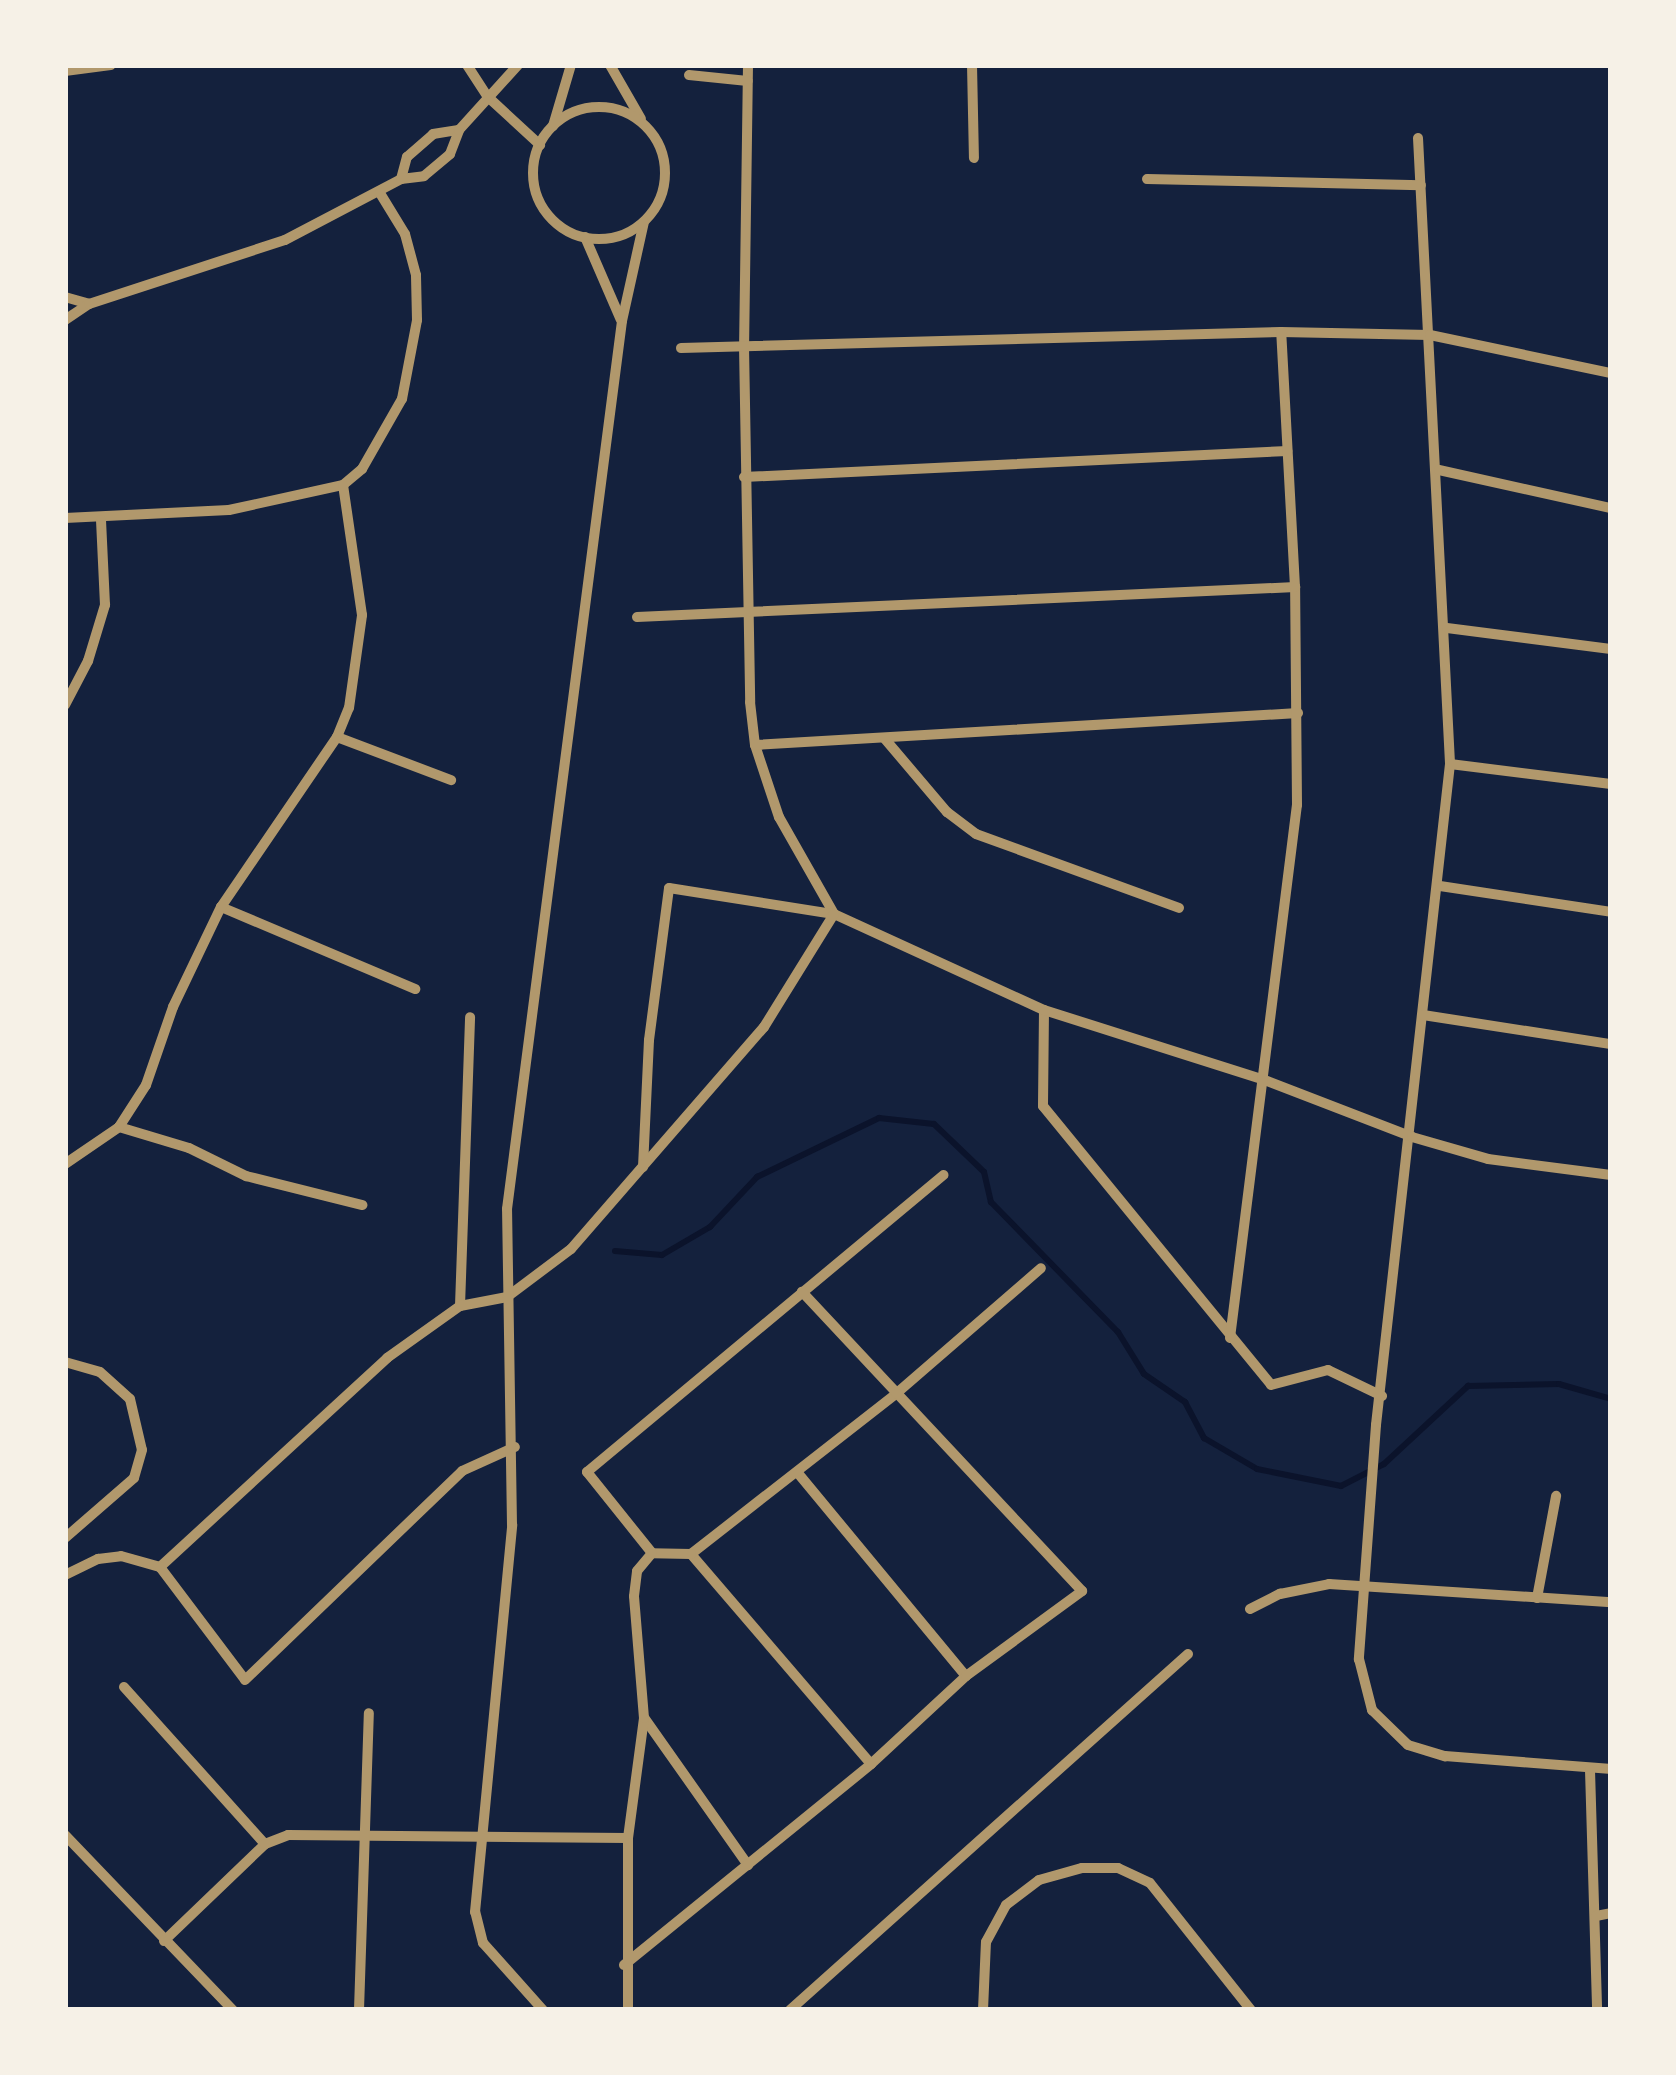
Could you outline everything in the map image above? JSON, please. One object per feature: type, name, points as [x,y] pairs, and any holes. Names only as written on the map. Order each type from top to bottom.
[{"type":"street","points":[[65,71],[111,65]]},
{"type":"street","points":[[467,65],[488,96],[540,145]]},
{"type":"street","points":[[65,320],[90,304],[285,240],[401,180],[424,176],[450,154],[458,130],[518,65]]},
{"type":"street","points":[[571,65],[553,126],[540,145],[534,164],[540,202],[551,218],[585,237],[616,236],[644,222]]},
{"type":"street","points":[[543,2010],[483,1943],[476,1912],[479,1834],[515,1447],[507,1297],[509,1190],[622,322],[644,222],[666,173],[663,155],[610,65]]},
{"type":"street","points":[[748,65],[745,612],[755,745],[779,817],[834,914]]},
{"type":"street","points":[[972,65],[974,158]]},
{"type":"street","points":[[689,75],[748,81]]},
{"type":"street","points":[[553,126],[588,108],[627,113],[644,124]]},
{"type":"street","points":[[401,180],[407,157],[433,134],[458,130]]},
{"type":"street","points":[[1418,138],[1439,470],[1450,764],[1412,1137],[1376,1425],[1361,1586],[1359,1659],[1372,1710],[1389,1732],[1445,1756],[1611,1770]]},
{"type":"street","points":[[1147,180],[1420,185]]},
{"type":"street","points":[[65,518],[102,520],[229,510],[343,485],[380,443],[402,398],[418,320],[416,275],[405,234],[380,193]]},
{"type":"street","points":[[585,237],[622,322]]},
{"type":"street","points":[[65,297],[90,304]]},
{"type":"street","points":[[1230,1338],[1262,1079],[1292,886],[1298,712],[1280,332]]},
{"type":"street","points":[[681,348],[1280,332],[1430,334],[1611,372]]},
{"type":"street","points":[[744,477],[1287,451]]},
{"type":"street","points":[[1439,470],[1611,508]]},
{"type":"street","points":[[65,1164],[119,1127],[146,1085],[172,1007],[221,908],[338,736],[353,689],[362,615],[343,485]]},
{"type":"street","points":[[65,705],[88,661],[105,605],[102,520]]},
{"type":"street","points":[[637,618],[1295,587]]},
{"type":"street","points":[[1447,628],[1611,649]]},
{"type":"street","points":[[755,745],[1298,712]]},
{"type":"street","points":[[338,736],[451,780]]},
{"type":"street","points":[[885,739],[947,812],[976,834],[1180,908]]},
{"type":"street","points":[[1450,764],[1611,784]]},
{"type":"street","points":[[1440,886],[1611,912]]},
{"type":"street","points":[[643,1167],[649,1040],[669,888],[834,914],[1044,1010],[1262,1079],[1412,1137],[1488,1159],[1611,1176]]},
{"type":"street","points":[[221,908],[415,990]]},
{"type":"street","points":[[160,1567],[387,1358],[460,1306],[507,1297],[570,1249],[764,1027],[834,914]]},
{"type":"street","points":[[1044,1010],[1043,1106],[1271,1385],[1328,1370],[1382,1396]]},
{"type":"street","points":[[1423,1015],[1611,1044]]},
{"type":"street","points":[[460,1306],[470,1017]]},
{"type":"street","points":[[119,1127],[189,1148],[246,1176],[362,1205]]},
{"type":"street","points":[[944,1174],[587,1472],[652,1553],[691,1554],[898,1392],[1041,1268]]},
{"type":"street","points":[[624,1966],[871,1764],[966,1676],[1082,1591],[802,1292]]},
{"type":"street","points":[[65,1362],[100,1372],[130,1398],[142,1450],[134,1478],[65,1538]]},
{"type":"street","points":[[65,1575],[98,1558],[121,1556],[160,1567],[245,1680],[462,1471],[515,1447]]},
{"type":"street","points":[[797,1472],[966,1676]]},
{"type":"street","points":[[1537,1598],[1556,1496]]},
{"type":"street","points":[[628,2010],[624,1966],[628,1838],[644,1718],[634,1596],[637,1571],[652,1553]]},
{"type":"street","points":[[691,1554],[871,1764]]},
{"type":"street","points":[[1250,1609],[1300,1589],[1361,1586],[1611,1602]]},
{"type":"street","points":[[790,2010],[1188,1654]]},
{"type":"street","points":[[124,1687],[265,1844]]},
{"type":"street","points":[[359,2010],[369,1713]]},
{"type":"street","points":[[644,1718],[748,1865]]},
{"type":"street","points":[[1590,1770],[1597,2010]]},
{"type":"street","points":[[164,1941],[265,1844],[288,1835],[365,1831],[628,1838]]},
{"type":"street","points":[[65,1835],[233,2010]]},
{"type":"street","points":[[983,2010],[986,1942],[1006,1905],[1039,1880],[1082,1868],[1118,1868],[1150,1884],[1251,2010]]},
{"type":"street","points":[[1596,1916],[1611,1913]]},
{"type":"waterway","points":[[615,1251],[662,1255],[710,1227],[757,1177],[879,1118],[934,1124],[984,1172],[991,1202],[1118,1332],[1144,1374],[1185,1402],[1204,1438],[1257,1469],[1341,1486],[1384,1464],[1468,1386],[1559,1384],[1611,1399]]}]
